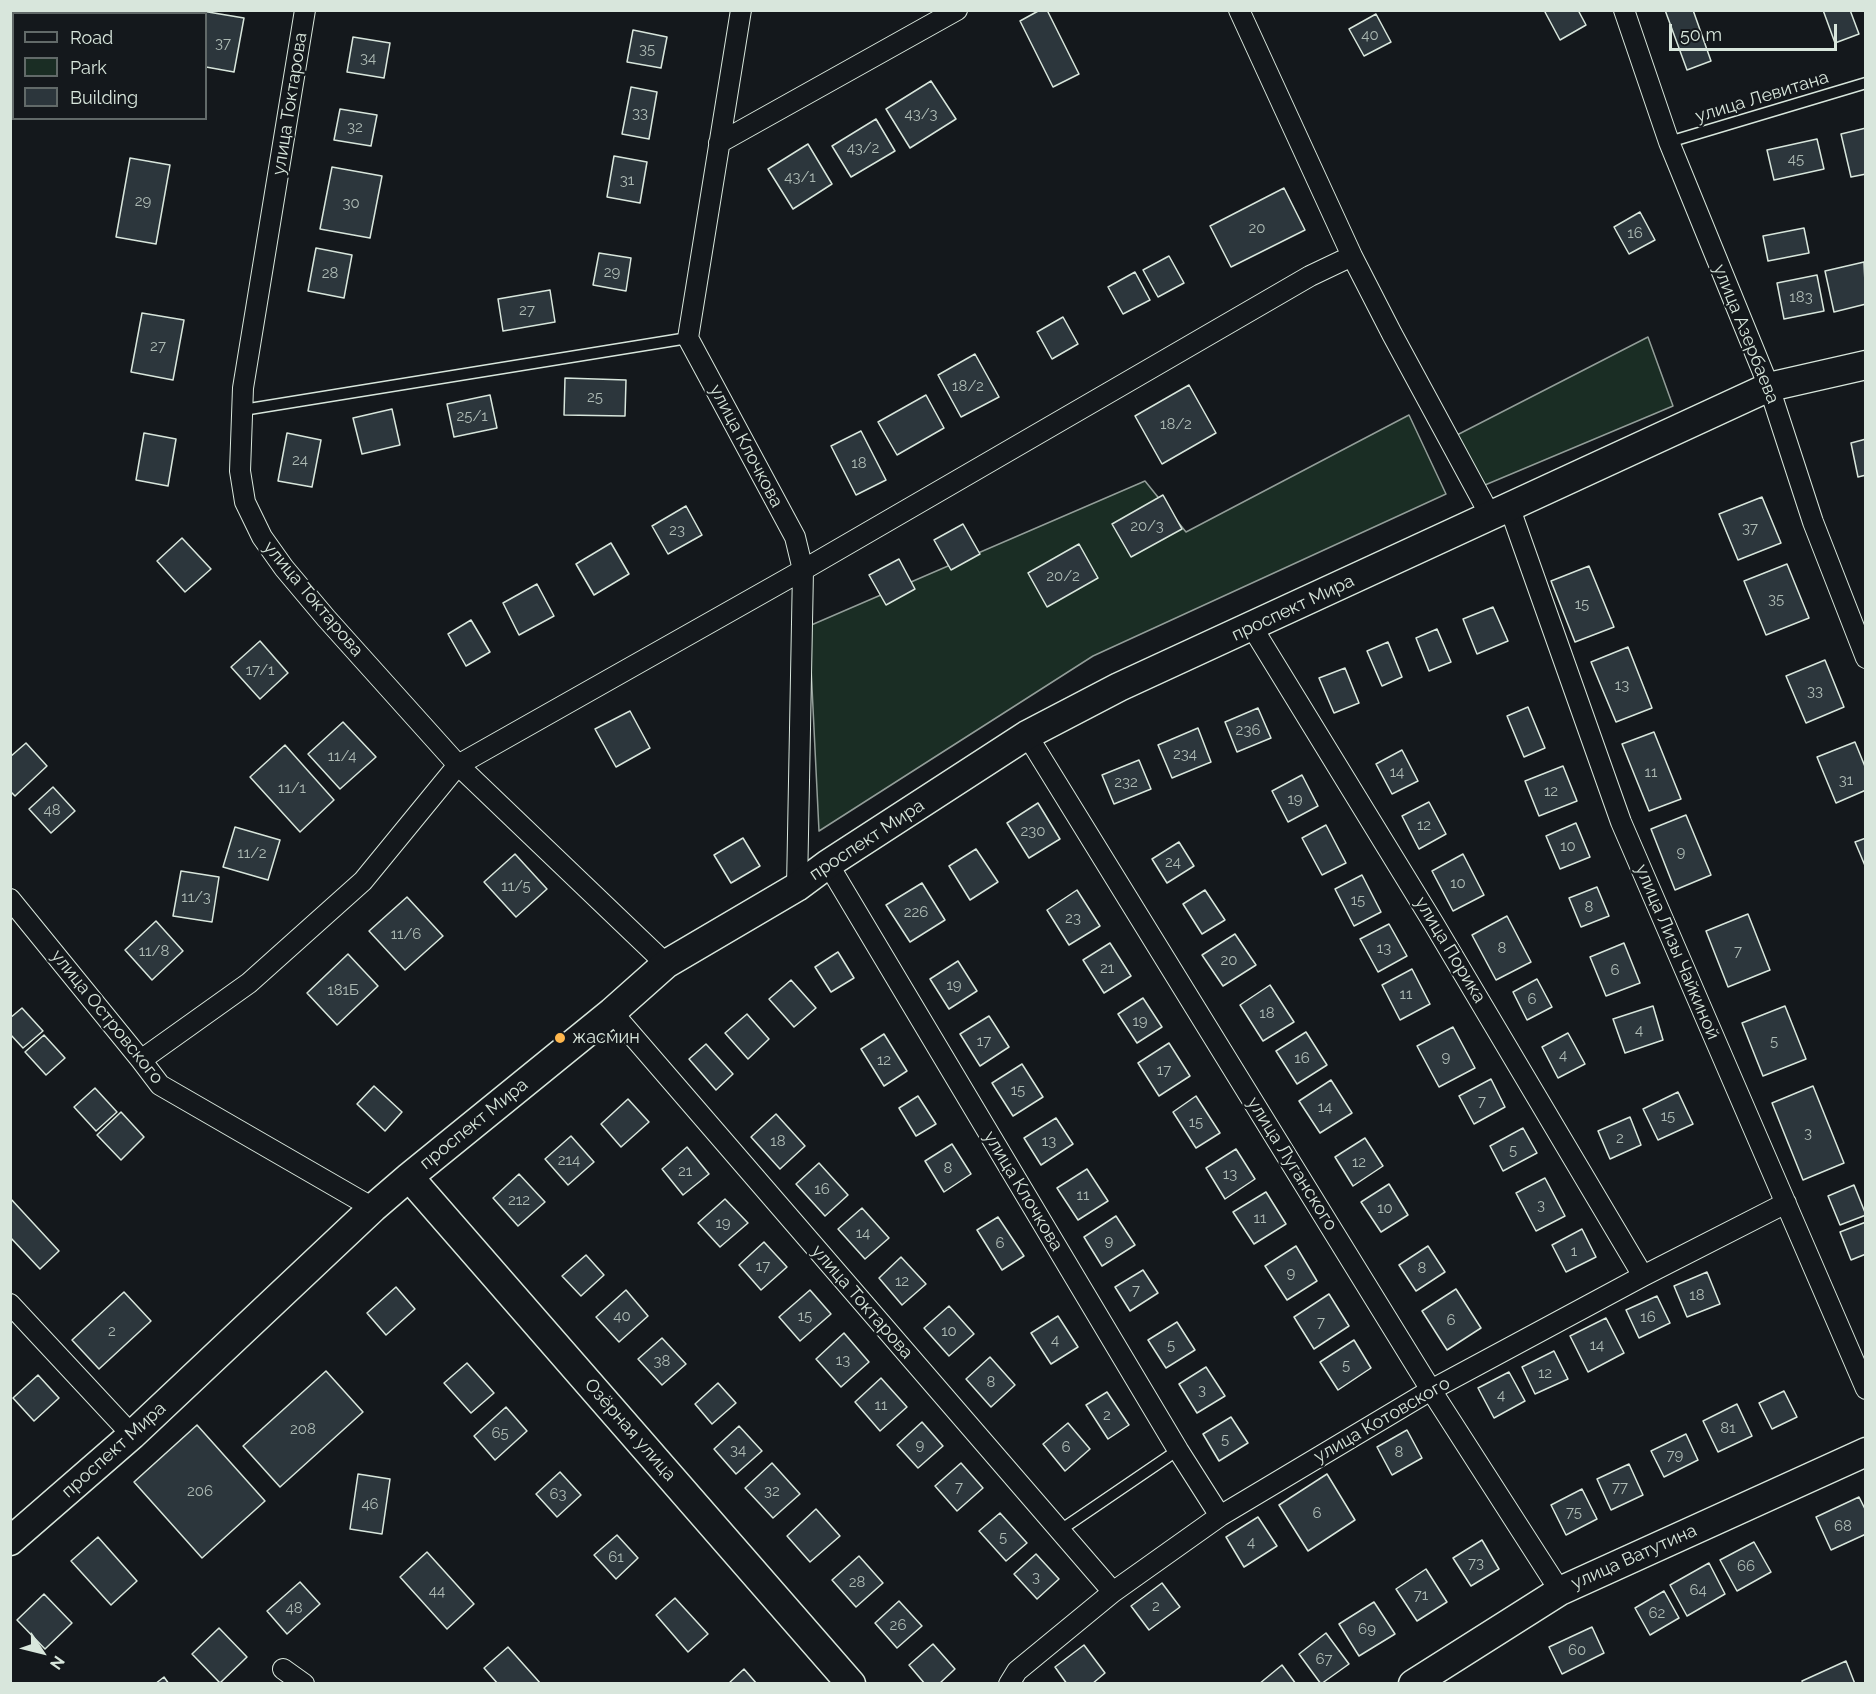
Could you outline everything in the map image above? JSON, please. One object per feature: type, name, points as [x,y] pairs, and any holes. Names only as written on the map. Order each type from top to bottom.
[{"type":"main road","name":"проспект Мира","points":[[10,1541],[132,1435],[373,1208],[666,964],[797,887],[828,864],[1028,735],[1119,687],[1769,387],[1866,365]]},
{"type":"main road","name":"Озёрная улица","points":[[409,1177],[850,1683]]},
{"type":"main road","name":"улица Ватутина","points":[[1413,1683],[1560,1591],[1866,1452]]},
{"type":"street","name":"улица Токтарова","points":[[305,10],[243,388],[240,471],[245,502],[262,537],[284,568],[458,765],[666,964]]},
{"type":"street","points":[[688,338],[741,10]]},
{"type":"street","points":[[719,143],[957,10]]},
{"type":"street","name":"улица Лизы Чайкиной","points":[[1239,10],[1352,256],[1392,334],[1499,511],[1622,822],[1866,1389]]},
{"type":"street","name":"улица Азербаева","points":[[1624,10],[1669,142],[1769,387],[1813,522],[1866,658]]},
{"type":"street","points":[[141,1060],[249,983],[363,881],[458,765],[802,570],[1310,276],[1352,256]]},
{"type":"street","name":"улица Клочкова","points":[[688,338],[795,537],[802,570],[797,887]]},
{"type":"street","name":"улица Порика","points":[[1252,627],[1434,924],[1643,1276]]},
{"type":"street","name":"улица Луганского","points":[[1028,735],[1431,1390],[1560,1591]]},
{"type":"street","name":"улица Клочкова","points":[[828,864],[1178,1450],[1220,1516]]},
{"type":"street","name":"улица Островского","points":[[10,899],[160,1085],[373,1208]]},
{"type":"street","name":"улица Токтарова","points":[[612,1011],[1113,1592]]},
{"type":"street","name":"улица Котовского","points":[[1009,1683],[1017,1671],[1113,1592],[1220,1516],[1431,1390],[1643,1276],[1786,1203]]},
{"type":"street","points":[[10,1304],[132,1435]]},
{"type":"street","points":[[283,1669],[303,1683]]},
{"type":"lane","name":"улица Левитана","points":[[1669,142],[1866,83]]},
{"type":"lane","points":[[243,410],[688,338]]},
{"type":"lane","points":[[1059,1531],[1178,1450]]},
{"type":"green space","points":[[1648,337],[1673,406],[1485,485],[1457,435]]},
{"type":"green space","points":[[1409,415],[1446,494],[1093,656],[819,831],[809,626],[1145,481],[1186,532]]},
{"type":"building","points":[[1040,10],[1047,10],[1079,74],[1053,87],[1020,21]]},
{"type":"building","points":[[1548,10],[1578,10],[1586,25],[1560,40],[1545,12]]},
{"type":"building","points":[[1665,10],[1693,10],[1711,61],[1687,70]]},
{"type":"building","points":[[1823,10],[1850,10],[1859,34],[1835,43]]},
{"type":"building","points":[[202,11],[244,18],[234,72],[207,67],[207,12]]},
{"type":"building","points":[[1376,14],[1391,42],[1364,56],[1349,29]]},
{"type":"building","points":[[633,30],[667,37],[661,68],[627,62]]},
{"type":"building","points":[[353,37],[390,43],[384,78],[347,72]]},
{"type":"building","points":[[931,81],[956,119],[910,148],[886,109]]},
{"type":"building","points":[[631,87],[657,92],[649,139],[622,134]]},
{"type":"building","points":[[340,109],[377,115],[371,146],[334,140]]},
{"type":"building","points":[[876,119],[895,151],[851,177],[832,146]]},
{"type":"building","points":[[1866,128],[1866,174],[1851,177],[1841,134]]},
{"type":"building","points":[[1817,139],[1824,169],[1774,180],[1767,150]]},
{"type":"building","points":[[808,144],[832,184],[793,209],[768,169]]},
{"type":"building","points":[[614,156],[647,162],[640,203],[607,197]]},
{"type":"building","points":[[130,158],[170,165],[156,244],[116,237]]},
{"type":"building","points":[[332,167],[382,176],[370,238],[320,229]]},
{"type":"building","points":[[1284,188],[1305,230],[1231,267],[1210,226]]},
{"type":"building","points":[[1640,212],[1655,240],[1629,254],[1614,227]]},
{"type":"building","points":[[1804,228],[1809,253],[1768,261],[1763,236]]},
{"type":"building","points":[[316,248],[352,255],[344,298],[308,291]]},
{"type":"building","points":[[599,253],[631,258],[626,291],[593,285]]},
{"type":"building","points":[[1169,256],[1184,283],[1158,297],[1143,270]]},
{"type":"building","points":[[1864,262],[1866,304],[1834,312],[1825,271]]},
{"type":"building","points":[[1135,272],[1150,300],[1123,314],[1108,287]]},
{"type":"building","points":[[1817,275],[1824,311],[1784,319],[1777,283]]},
{"type":"building","points":[[550,290],[555,322],[503,331],[498,299]]},
{"type":"building","points":[[142,313],[184,320],[173,380],[131,372]]},
{"type":"building","points":[[1063,317],[1078,344],[1052,359],[1037,332]]},
{"type":"building","points":[[975,354],[999,397],[961,417],[938,375]]},
{"type":"building","points":[[565,378],[626,380],[625,416],[564,415]]},
{"type":"building","points":[[1189,385],[1216,433],[1162,464],[1135,416]]},
{"type":"building","points":[[490,395],[497,428],[454,437],[447,404]]},
{"type":"building","points":[[926,395],[944,428],[897,455],[878,422]]},
{"type":"building","points":[[392,409],[400,445],[362,454],[353,418]]},
{"type":"building","points":[[861,431],[886,480],[856,495],[831,446]]},
{"type":"building","points":[[144,433],[176,439],[168,486],[136,480]]},
{"type":"building","points":[[287,433],[321,440],[312,487],[278,481]]},
{"type":"building","points":[[1866,439],[1866,475],[1858,477],[1851,443]]},
{"type":"building","points":[[1163,495],[1182,529],[1131,557],[1112,524]]},
{"type":"building","points":[[1762,497],[1781,543],[1738,560],[1719,514]]},
{"type":"building","points":[[686,506],[702,535],[668,554],[652,526]]},
{"type":"building","points":[[963,524],[980,554],[951,570],[934,540]]},
{"type":"building","points":[[182,538],[211,569],[185,592],[157,561]]},
{"type":"building","points":[[611,543],[629,574],[594,595],[576,564]]},
{"type":"building","points":[[1079,544],[1098,578],[1047,607],[1028,573]]},
{"type":"building","points":[[899,559],[915,589],[886,605],[869,575]]},
{"type":"building","points":[[1787,564],[1809,618],[1766,635],[1744,581]]},
{"type":"building","points":[[1589,566],[1614,627],[1575,642],[1551,581]]},
{"type":"building","points":[[537,584],[554,616],[519,635],[503,603]]},
{"type":"building","points":[[1493,607],[1508,641],[1477,654],[1463,619]]},
{"type":"building","points":[[471,620],[490,652],[466,666],[448,634]]},
{"type":"building","points":[[1437,629],[1451,662],[1429,671],[1416,638]]},
{"type":"building","points":[[260,641],[288,673],[260,699],[231,667]]},
{"type":"building","points":[[1388,642],[1402,677],[1382,686],[1367,651]]},
{"type":"building","points":[[1628,647],[1652,708],[1616,722],[1591,662]]},
{"type":"building","points":[[1825,660],[1844,707],[1806,723],[1786,676]]},
{"type":"building","points":[[1345,668],[1359,703],[1334,713],[1319,678]]},
{"type":"building","points":[[1528,707],[1545,748],[1524,757],[1507,716]]},
{"type":"building","points":[[1258,708],[1271,738],[1237,752],[1225,722]]},
{"type":"building","points":[[630,711],[650,748],[616,767],[595,729]]},
{"type":"building","points":[[343,722],[376,757],[340,789],[308,754]]},
{"type":"building","points":[[1198,728],[1211,762],[1172,778],[1158,745]]},
{"type":"building","points":[[1654,732],[1681,799],[1649,811],[1622,744]]},
{"type":"building","points":[[1855,742],[1866,769],[1866,790],[1836,803],[1817,757]]},
{"type":"building","points":[[26,743],[47,766],[15,796],[10,791],[10,757]]},
{"type":"building","points":[[285,745],[334,800],[300,832],[250,777]]},
{"type":"building","points":[[1402,750],[1418,781],[1392,794],[1376,764]]},
{"type":"building","points":[[1139,760],[1151,789],[1114,804],[1102,775]]},
{"type":"building","points":[[1563,766],[1577,801],[1539,816],[1525,781]]},
{"type":"building","points":[[1302,775],[1318,806],[1288,822],[1272,791]]},
{"type":"building","points":[[53,787],[75,811],[51,833],[29,809]]},
{"type":"building","points":[[1429,802],[1446,834],[1419,849],[1402,816]]},
{"type":"building","points":[[1038,803],[1060,839],[1029,858],[1007,823]]},
{"type":"building","points":[[1686,815],[1711,875],[1675,890],[1651,829]]},
{"type":"building","points":[[1576,823],[1590,857],[1560,869],[1546,836]]},
{"type":"building","points":[[1326,825],[1346,863],[1322,875],[1302,838]]},
{"type":"building","points":[[235,827],[280,840],[268,880],[223,867]]},
{"type":"building","points":[[743,838],[760,866],[731,883],[714,855]]},
{"type":"building","points":[[1866,838],[1866,868],[1855,842]]},
{"type":"building","points":[[1179,842],[1194,866],[1167,883],[1152,859]]},
{"type":"building","points":[[976,849],[998,882],[970,900],[949,866]]},
{"type":"building","points":[[515,854],[547,889],[516,917],[484,882]]},
{"type":"building","points":[[1463,854],[1484,895],[1453,911],[1432,871]]},
{"type":"building","points":[[181,871],[219,877],[212,922],[173,916]]},
{"type":"building","points":[[1362,875],[1381,912],[1354,926],[1335,889]]},
{"type":"building","points":[[922,883],[945,920],[910,942],[886,905]]},
{"type":"building","points":[[1597,887],[1609,916],[1581,927],[1569,898]]},
{"type":"building","points":[[1077,890],[1100,926],[1069,945],[1047,910]]},
{"type":"building","points":[[1205,890],[1225,920],[1202,934],[1183,904]]},
{"type":"building","points":[[407,897],[443,936],[405,970],[369,931]]},
{"type":"building","points":[[1748,914],[1770,970],[1728,987],[1706,931]]},
{"type":"building","points":[[1507,916],[1531,962],[1496,980],[1472,935]]},
{"type":"building","points":[[156,921],[183,951],[152,980],[125,950]]},
{"type":"building","points":[[1389,924],[1407,956],[1378,972],[1360,939]]},
{"type":"building","points":[[1235,934],[1256,965],[1223,986],[1202,955]]},
{"type":"building","points":[[1110,943],[1131,976],[1104,993],[1083,960]]},
{"type":"building","points":[[1624,943],[1640,983],[1606,996],[1590,957]]},
{"type":"building","points":[[838,952],[854,978],[831,992],[815,967]]},
{"type":"building","points":[[348,954],[378,986],[337,1025],[307,993]]},
{"type":"building","points":[[958,961],[977,991],[949,1009],[930,979]]},
{"type":"building","points":[[1412,969],[1430,1004],[1400,1020],[1382,985]]},
{"type":"building","points":[[1537,979],[1552,1007],[1527,1020],[1513,992]]},
{"type":"building","points":[[791,980],[816,1008],[794,1027],[769,999]]},
{"type":"building","points":[[1270,985],[1294,1022],[1263,1041],[1240,1005]]},
{"type":"building","points":[[1143,998],[1162,1027],[1137,1043],[1118,1014]]},
{"type":"building","points":[[1653,1006],[1663,1040],[1625,1053],[1613,1019]]},
{"type":"building","points":[[1785,1006],[1806,1059],[1763,1076],[1742,1023]]},
{"type":"building","points":[[22,1008],[43,1031],[23,1048],[10,1034],[10,1018]]},
{"type":"building","points":[[747,1014],[769,1039],[748,1059],[725,1033]]},
{"type":"building","points":[[989,1016],[1009,1047],[980,1066],[960,1034]]},
{"type":"building","points":[[1453,1027],[1475,1068],[1439,1087],[1417,1046]]},
{"type":"building","points":[[1306,1032],[1327,1065],[1297,1084],[1276,1051]]},
{"type":"building","points":[[1568,1033],[1585,1064],[1558,1078],[1542,1047]]},
{"type":"building","points":[[884,1034],[907,1071],[884,1086],[861,1049]]},
{"type":"building","points":[[44,1035],[65,1058],[46,1075],[25,1052]]},
{"type":"building","points":[[1169,1043],[1190,1076],[1159,1096],[1138,1063]]},
{"type":"building","points":[[706,1044],[733,1074],[716,1090],[689,1059]]},
{"type":"building","points":[[1022,1064],[1043,1097],[1013,1116],[992,1083]]},
{"type":"building","points":[[1491,1079],[1505,1107],[1474,1124],[1459,1096]]},
{"type":"building","points":[[1331,1080],[1352,1113],[1320,1133],[1299,1101]]},
{"type":"building","points":[[374,1086],[402,1112],[385,1131],[357,1104]]},
{"type":"building","points":[[1813,1086],[1844,1163],[1803,1180],[1772,1103]]},
{"type":"building","points":[[95,1088],[117,1112],[96,1131],[74,1107]]},
{"type":"building","points":[[1678,1092],[1693,1124],[1658,1140],[1643,1109]]},
{"type":"building","points":[[918,1096],[936,1124],[916,1136],[899,1108]]},
{"type":"building","points":[[1196,1096],[1220,1133],[1196,1148],[1173,1112]]},
{"type":"building","points":[[628,1099],[649,1122],[621,1147],[601,1124]]},
{"type":"building","points":[[121,1112],[144,1137],[121,1160],[97,1135]]},
{"type":"building","points":[[776,1114],[805,1146],[780,1169],[751,1137]]},
{"type":"building","points":[[1630,1117],[1641,1145],[1610,1159],[1598,1131]]},
{"type":"building","points":[[1056,1118],[1073,1144],[1041,1165],[1024,1138]]},
{"type":"building","points":[[1523,1128],[1537,1153],[1503,1171],[1490,1146]]},
{"type":"building","points":[[571,1136],[594,1162],[568,1185],[545,1159]]},
{"type":"building","points":[[1365,1138],[1383,1166],[1353,1186],[1335,1157]]},
{"type":"building","points":[[952,1144],[971,1174],[944,1192],[925,1161]]},
{"type":"building","points":[[687,1147],[709,1174],[683,1195],[662,1169]]},
{"type":"building","points":[[1236,1149],[1255,1179],[1225,1199],[1206,1168]]},
{"type":"building","points":[[819,1163],[848,1195],[825,1216],[796,1184]]},
{"type":"building","points":[[1087,1169],[1108,1201],[1078,1220],[1057,1188]]},
{"type":"building","points":[[519,1174],[545,1202],[518,1226],[493,1198]]},
{"type":"building","points":[[1545,1178],[1565,1216],[1536,1231],[1516,1193]]},
{"type":"building","points":[[1389,1184],[1408,1215],[1381,1232],[1361,1202]]},
{"type":"building","points":[[1854,1185],[1866,1215],[1840,1225],[1828,1196]]},
{"type":"building","points":[[1266,1192],[1286,1224],[1254,1244],[1233,1212]]},
{"type":"building","points":[[10,1198],[59,1251],[40,1269],[10,1237]]},
{"type":"building","points":[[725,1199],[748,1223],[720,1247],[698,1223]]},
{"type":"building","points":[[862,1208],[889,1238],[865,1259],[838,1229]]},
{"type":"building","points":[[1116,1216],[1135,1245],[1102,1266],[1084,1237]]},
{"type":"building","points":[[998,1217],[1024,1256],[1002,1270],[977,1230]]},
{"type":"building","points":[[1866,1222],[1866,1254],[1851,1260],[1840,1232]]},
{"type":"building","points":[[1582,1229],[1596,1257],[1566,1272],[1552,1245]]},
{"type":"building","points":[[764,1242],[787,1267],[761,1290],[739,1265]]},
{"type":"building","points":[[1296,1246],[1317,1281],[1287,1300],[1265,1266]]},
{"type":"building","points":[[1428,1246],[1445,1272],[1416,1291],[1399,1265]]},
{"type":"building","points":[[586,1255],[604,1275],[581,1296],[562,1276]]},
{"type":"building","points":[[901,1257],[926,1284],[902,1305],[879,1278]]},
{"type":"building","points":[[1143,1270],[1158,1293],[1130,1311],[1115,1287]]},
{"type":"building","points":[[1707,1272],[1720,1304],[1687,1317],[1674,1286]]},
{"type":"building","points":[[396,1287],[415,1309],[386,1335],[367,1313]]},
{"type":"building","points":[[1456,1289],[1481,1328],[1447,1350],[1422,1311]]},
{"type":"building","points":[[626,1290],[648,1316],[619,1342],[596,1317]]},
{"type":"building","points":[[810,1290],[831,1314],[800,1341],[779,1317]]},
{"type":"building","points":[[124,1292],[151,1321],[99,1369],[72,1340]]},
{"type":"building","points":[[1329,1294],[1349,1326],[1314,1349],[1294,1317]]},
{"type":"building","points":[[1657,1296],[1670,1323],[1639,1338],[1626,1310]]},
{"type":"building","points":[[949,1306],[974,1334],[949,1356],[924,1328]]},
{"type":"building","points":[[1058,1316],[1078,1347],[1051,1364],[1031,1333]]},
{"type":"building","points":[[1606,1318],[1624,1353],[1588,1372],[1570,1336]]},
{"type":"building","points":[[1177,1322],[1195,1350],[1166,1368],[1148,1340]]},
{"type":"building","points":[[844,1333],[869,1362],[841,1387],[816,1359]]},
{"type":"building","points":[[662,1338],[686,1364],[662,1385],[638,1359]]},
{"type":"building","points":[[1354,1340],[1371,1368],[1338,1390],[1320,1362]]},
{"type":"building","points":[[1554,1351],[1568,1379],[1535,1394],[1522,1367]]},
{"type":"building","points":[[990,1357],[1015,1385],[991,1407],[966,1379]]},
{"type":"building","points":[[467,1363],[494,1393],[471,1413],[444,1383]]},
{"type":"building","points":[[1206,1367],[1225,1396],[1197,1413],[1179,1384]]},
{"type":"building","points":[[326,1371],[363,1412],[280,1487],[243,1446]]},
{"type":"building","points":[[1509,1372],[1525,1401],[1494,1418],[1478,1388]]},
{"type":"building","points":[[38,1375],[59,1398],[34,1421],[13,1398]]},
{"type":"building","points":[[881,1378],[907,1407],[880,1431],[855,1402]]},
{"type":"building","points":[[718,1383],[736,1403],[712,1424],[695,1404]]},
{"type":"building","points":[[1784,1391],[1797,1417],[1772,1429],[1759,1403]]},
{"type":"building","points":[[1107,1392],[1129,1425],[1108,1439],[1086,1405]]},
{"type":"building","points":[[1737,1404],[1752,1436],[1718,1452],[1703,1421]]},
{"type":"building","points":[[506,1407],[527,1431],[495,1460],[474,1436]]},
{"type":"building","points":[[1231,1417],[1248,1443],[1219,1461],[1203,1434]]},
{"type":"building","points":[[922,1422],[943,1446],[918,1468],[897,1445]]},
{"type":"building","points":[[1068,1423],[1090,1449],[1065,1471],[1043,1444]]},
{"type":"building","points":[[197,1425],[265,1501],[202,1558],[134,1482]]},
{"type":"building","points":[[739,1426],[762,1451],[736,1474],[714,1449]]},
{"type":"building","points":[[1407,1430],[1422,1458],[1392,1475],[1377,1447]]},
{"type":"building","points":[[1686,1434],[1698,1460],[1664,1477],[1651,1451]]},
{"type":"building","points":[[772,1463],[800,1494],[773,1518],[745,1488]]},
{"type":"building","points":[[961,1463],[983,1488],[957,1511],[935,1486]]},
{"type":"building","points":[[1629,1464],[1643,1495],[1611,1510],[1597,1479]]},
{"type":"building","points":[[560,1472],[581,1495],[557,1517],[536,1494]]},
{"type":"building","points":[[358,1474],[390,1479],[382,1534],[350,1529]]},
{"type":"building","points":[[1327,1474],[1355,1520],[1308,1551],[1279,1505]]},
{"type":"building","points":[[1582,1489],[1597,1519],[1566,1535],[1551,1505]]},
{"type":"building","points":[[1859,1497],[1866,1511],[1866,1534],[1831,1550],[1816,1517]]},
{"type":"building","points":[[816,1509],[840,1536],[810,1562],[787,1536]]},
{"type":"building","points":[[1000,1513],[1027,1543],[1006,1561],[979,1531]]},
{"type":"building","points":[[1258,1517],[1277,1546],[1244,1567],[1226,1537]]},
{"type":"building","points":[[617,1535],[638,1558],[616,1579],[594,1555]]},
{"type":"building","points":[[98,1537],[137,1581],[111,1605],[71,1561]]},
{"type":"building","points":[[1482,1540],[1499,1569],[1471,1586],[1453,1558]]},
{"type":"building","points":[[1754,1542],[1771,1572],[1737,1591],[1720,1560]]},
{"type":"building","points":[[427,1552],[474,1604],[447,1629],[400,1577]]},
{"type":"building","points":[[1036,1554],[1059,1579],[1037,1599],[1014,1574]]},
{"type":"building","points":[[859,1556],[883,1583],[856,1607],[832,1580]]},
{"type":"building","points":[[1709,1563],[1725,1594],[1687,1616],[1670,1585]]},
{"type":"building","points":[[1426,1569],[1447,1602],[1417,1621],[1396,1589]]},
{"type":"building","points":[[300,1582],[320,1604],[287,1634],[267,1611]]},
{"type":"building","points":[[1162,1583],[1180,1607],[1149,1630],[1131,1606]]},
{"type":"building","points":[[1664,1591],[1679,1618],[1650,1635],[1635,1608]]},
{"type":"building","points":[[44,1594],[72,1623],[45,1649],[17,1620]]},
{"type":"building","points":[[675,1598],[708,1634],[688,1652],[656,1615]]},
{"type":"building","points":[[899,1601],[922,1626],[897,1648],[875,1623]]},
{"type":"building","points":[[1374,1602],[1395,1634],[1359,1656],[1339,1624]]},
{"type":"building","points":[[1592,1627],[1604,1653],[1562,1674],[1549,1647]]},
{"type":"building","points":[[219,1628],[247,1657],[220,1683],[192,1654]]},
{"type":"building","points":[[1326,1633],[1349,1664],[1321,1684],[1299,1654]]},
{"type":"building","points":[[933,1644],[955,1669],[939,1684],[925,1684],[909,1665]]},
{"type":"building","points":[[1084,1645],[1105,1673],[1092,1684],[1067,1684],[1055,1667]]},
{"type":"building","points":[[508,1647],[541,1684],[498,1684],[484,1668]]},
{"type":"building","points":[[1846,1661],[1855,1684],[1803,1684],[1802,1681]]},
{"type":"building","points":[[1282,1665],[1296,1684],[1259,1684]]},
{"type":"building","points":[[744,1669],[757,1684],[728,1684]]},
{"type":"building","points":[[164,1677],[169,1684],[155,1684]]},
{"type":"place","name":"жасмин","points":[[560,1038]]}]
